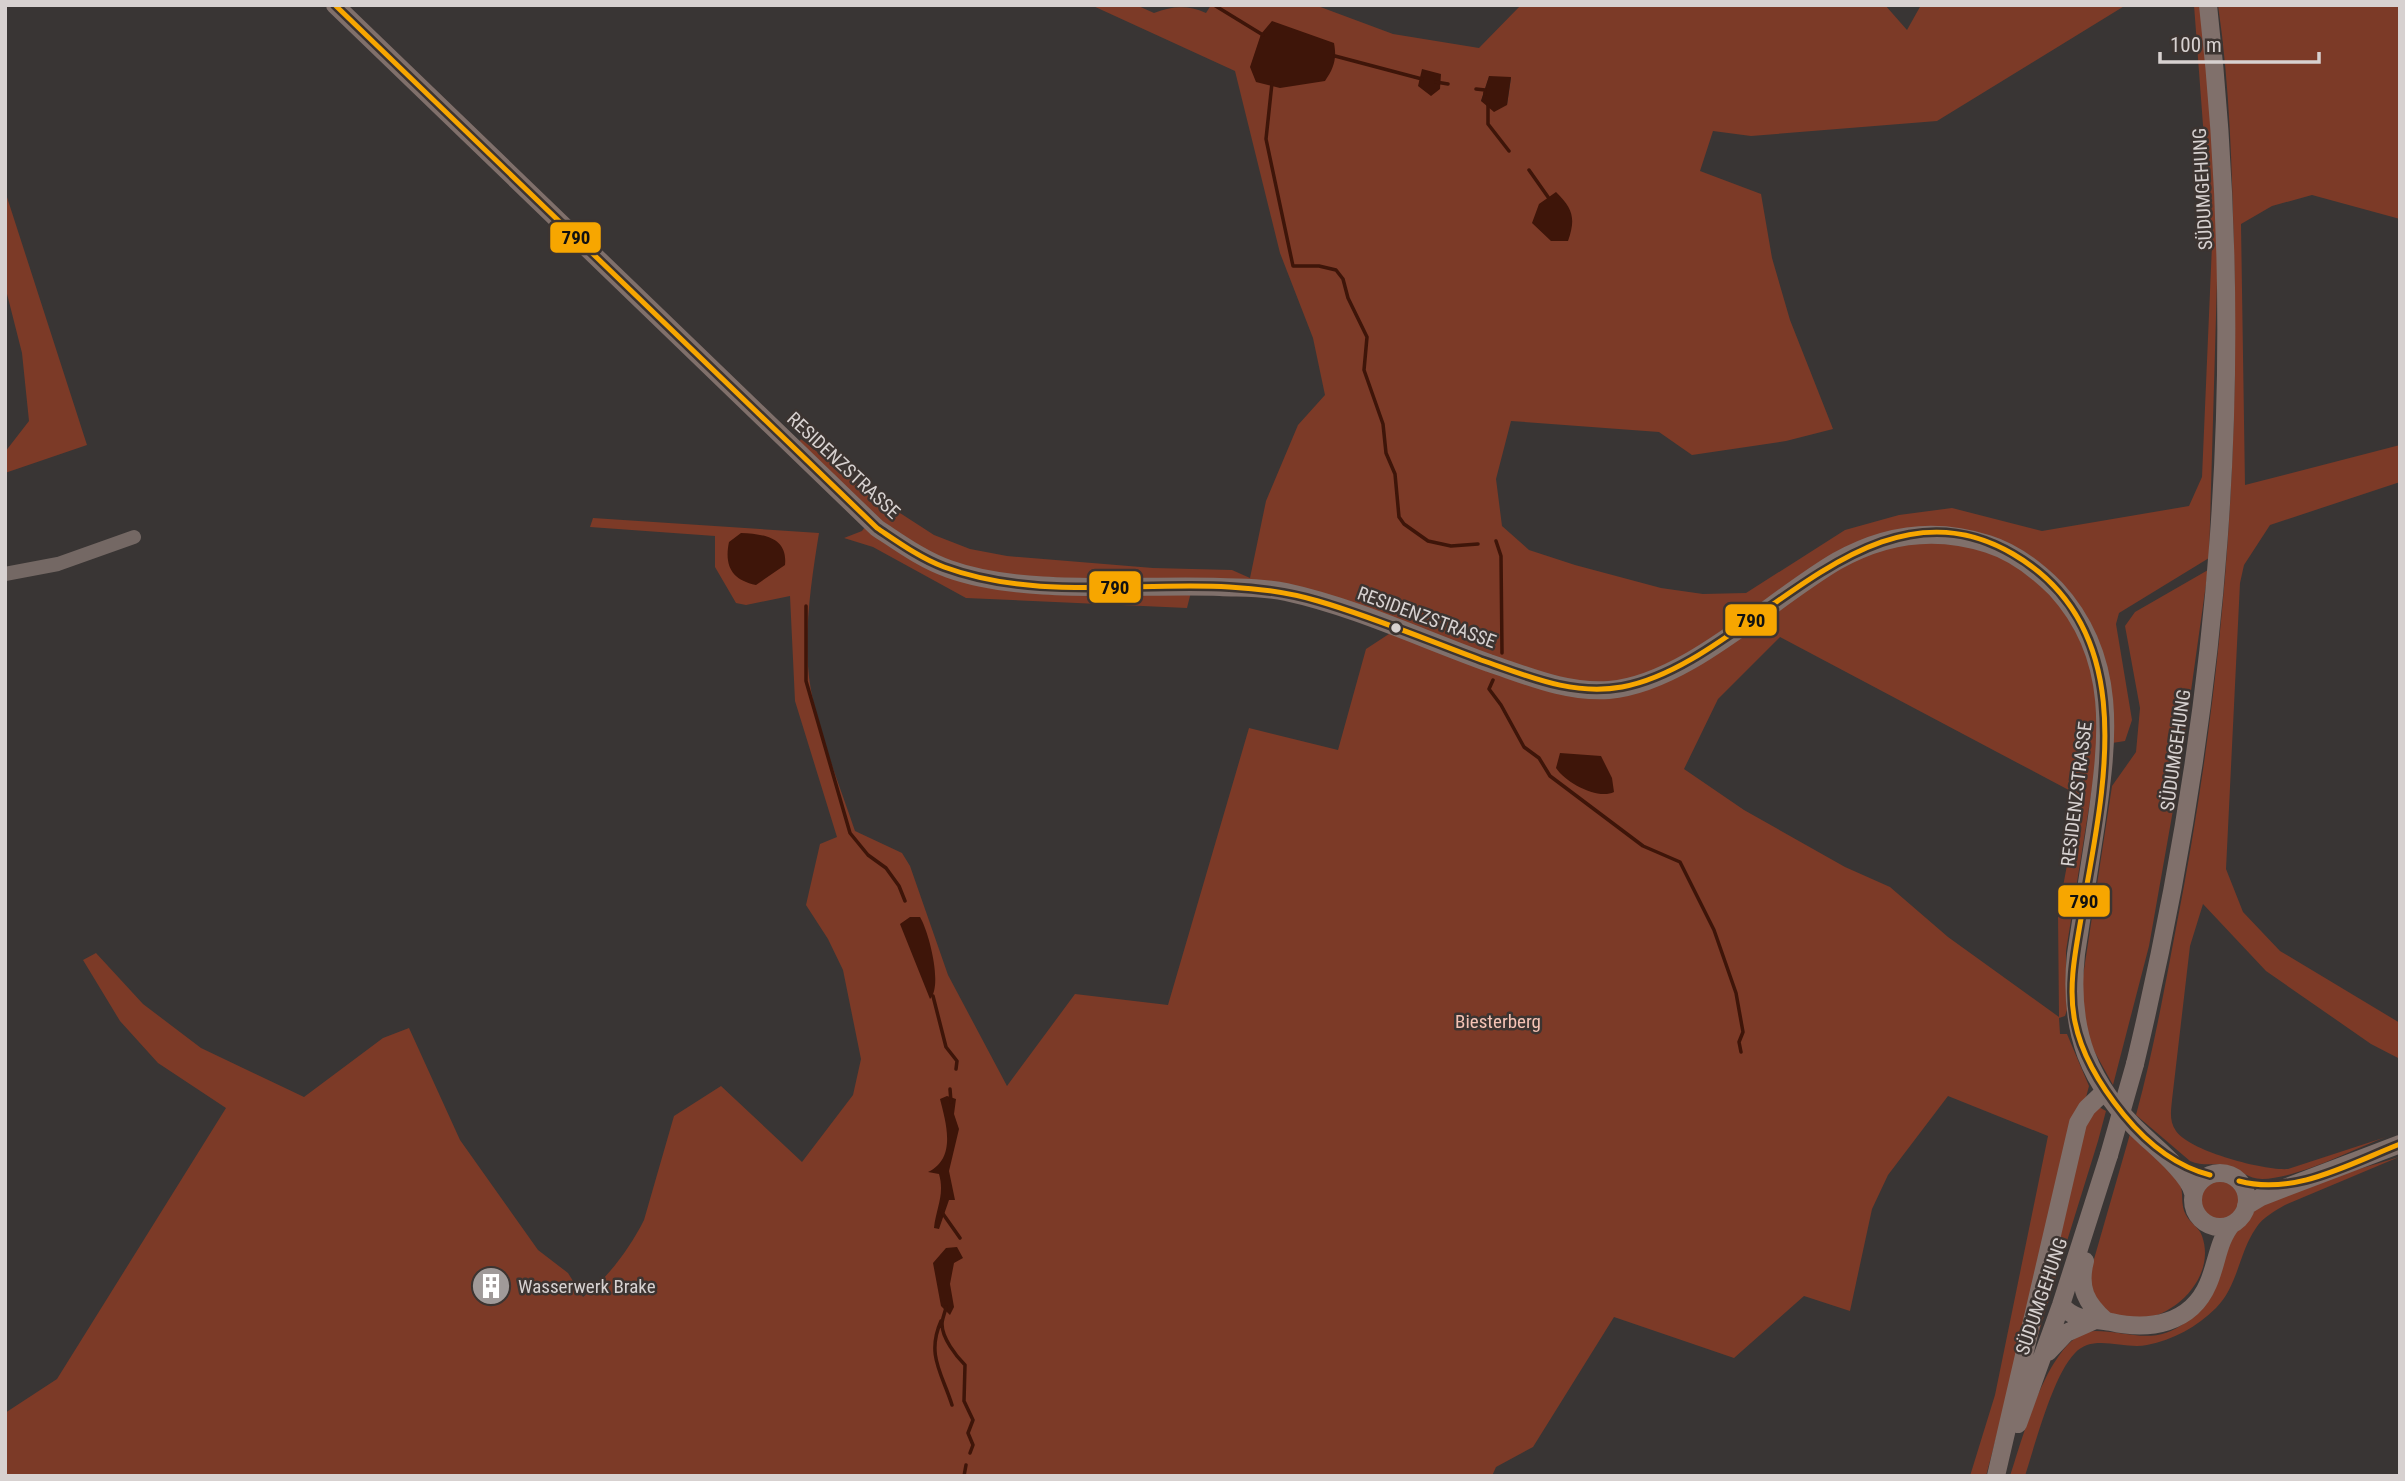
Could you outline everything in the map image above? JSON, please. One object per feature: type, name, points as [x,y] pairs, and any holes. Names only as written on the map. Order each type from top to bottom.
[{"type":"main road","name":"RESIDENZSTRASSE","points":[[335,5],[877,528],[920,556],[946,568],[982,578],[1028,584],[1199,586],[1283,591],[1335,606],[1539,682],[1582,690],[1611,690],[1656,678],[1687,662],[1838,561],[1871,545],[1927,533],[1959,535],[2006,549],[2046,579],[2070,604],[2093,651],[2105,692],[2108,730],[2104,769],[2073,985],[2076,1023],[2086,1058],[2104,1092],[2138,1131],[2166,1156],[2192,1186],[2193,1194]]},
{"type":"main road","name":"SÜDUMGEHUNG","points":[[1998,1476],[2061,1305],[2135,1064],[2187,814],[2217,588],[2222,506],[2226,257],[2217,85],[2208,5]]},
{"type":"main road","points":[[1998,1476],[2078,1123],[2087,1108],[2104,1092]]},
{"type":"main road","points":[[2246,1206],[2400,1144]]},
{"type":"main road","name":"RESIDENZSTRASSE","points":[[2166,1156],[2210,1175]]},
{"type":"main road","points":[[2217,1256],[2211,1229],[2195,1212],[2193,1194],[2199,1182],[2210,1175],[2223,1173],[2261,1187],[2298,1183]]},
{"type":"main road","points":[[2061,1305],[2072,1315],[2142,1328],[2172,1320],[2188,1311],[2208,1285],[2217,1256],[2232,1224],[2243,1214],[2246,1206],[2244,1188],[2239,1181]]},
{"type":"main road","points":[[2092,1209],[2082,1289],[2100,1321]]},
{"type":"main road","points":[[2206,1223],[2221,1227],[2232,1224]]},
{"type":"main road","points":[[2038,1370],[2053,1345],[2066,1333],[2100,1321]]},
{"type":"street","points":[[5,574],[58,564],[134,537]]},
{"type":"green space","name":"Biesterberg","points":[[1091,5],[1136,5],[1154,13],[1186,8],[1206,13],[1211,5],[1315,5],[1393,34],[1479,48],[1521,5],[1885,5],[1907,30],[1921,5],[2126,5],[1937,121],[1751,136],[1713,131],[1700,171],[1761,194],[1772,258],[1790,320],[1833,429],[1786,441],[1692,455],[1659,432],[1511,421],[1496,479],[1502,526],[1529,550],[1661,588],[1703,594],[1746,593],[1845,530],[1899,515],[1952,508],[2042,531],[2189,506],[2202,477],[2212,245],[2194,5],[2201,5],[2213,136],[2218,247],[2209,558],[2119,613],[2116,624],[2132,720],[2125,741],[2099,745],[2066,951],[2067,1010],[2065,1016],[2059,1018],[2060,1034],[2067,1034],[2089,1086],[1986,1476],[1970,1476],[1995,1395],[2048,1136],[1948,1096],[1888,1175],[1872,1209],[1850,1311],[1804,1296],[1734,1358],[1614,1317],[1533,1447],[1496,1467],[1492,1476],[5,1476],[5,1413],[57,1379],[226,1108],[158,1063],[120,1021],[83,960],[96,953],[143,1004],[201,1048],[304,1097],[383,1038],[409,1028],[460,1140],[538,1250],[568,1273],[583,1297],[618,1262],[644,1220],[674,1116],[721,1086],[802,1162],[853,1095],[861,1059],[843,970],[828,939],[806,905],[820,844],[837,837],[795,701],[790,596],[746,605],[736,603],[715,567],[715,536],[590,527],[593,518],[819,533],[808,616],[808,666],[814,706],[834,771],[855,831],[902,853],[910,866],[948,975],[1007,1086],[1075,994],[1168,1005],[1249,728],[1338,750],[1366,649],[1392,632],[1322,594],[1250,579],[1191,592],[1187,608],[966,598],[873,547],[844,538],[862,531],[873,516],[798,444],[801,439],[866,491],[934,535],[970,549],[1007,556],[1153,568],[1232,570],[1250,578],[1266,501],[1298,425],[1325,395],[1313,338],[1280,253],[1235,71]],"holes":[[[1489,77],[1511,78],[1507,105],[1481,101]],[[1780,637],[2080,796],[2058,913],[2059,1017],[1948,937],[1890,887],[1845,867],[1744,810],[1684,769],[1718,699]]]},
{"type":"green space","points":[[2218,5],[2400,5],[2400,219],[2312,195],[2272,206],[2241,224],[2245,485],[2400,445],[2400,482],[2270,525],[2244,565],[2240,583],[2226,869],[2243,912],[2280,951],[2400,1023],[2400,1059],[2371,1044],[2266,971],[2203,904],[2190,946],[2171,1108],[2171,1120],[2176,1131],[2196,1146],[2211,1152],[2277,1169],[2288,1169],[2386,1137],[2308,1169],[2262,1179],[2227,1166],[2190,1161],[2136,1115],[2158,1022],[2191,844],[2224,592],[2234,423],[2235,338],[2230,128]]},
{"type":"green space","points":[[5,191],[87,445],[5,473],[5,452],[29,421],[22,353],[5,286]]},
{"type":"green space","points":[[2208,570],[2179,776],[2149,946],[2113,1085],[2088,1040],[2082,1011],[2083,976],[2112,786],[2136,752],[2140,708],[2125,626],[2135,612]]},
{"type":"green space","points":[[2099,1107],[2106,1111],[2098,1141],[2024,1380],[2082,1140],[2087,1122]]},
{"type":"green space","points":[[2130,1134],[2158,1157],[2176,1177],[2181,1188],[2184,1211],[2201,1233],[2205,1251],[2203,1267],[2188,1294],[2163,1313],[2133,1319],[2102,1310],[2090,1288],[2090,1273]]},
{"type":"green space","points":[[2399,1157],[2285,1205],[2266,1217],[2250,1237],[2229,1290],[2216,1308],[2193,1327],[2166,1340],[2147,1345],[2100,1343],[2082,1347],[2067,1363],[2059,1377],[2025,1476],[2010,1476],[2030,1414],[2051,1367],[2064,1349],[2079,1336],[2095,1331],[2153,1336],[2175,1329],[2197,1312],[2204,1302],[2215,1282],[2231,1237],[2259,1206],[2300,1187]]},
{"type":"green space","points":[[2219,1179],[2233,1185],[2239,1199],[2233,1213],[2219,1219],[2205,1213],[2199,1199],[2205,1185]]},
{"type":"shaded area","points":[[1272,21],[1334,43],[1334,63],[1325,81],[1280,88],[1256,82],[1250,67],[1261,34]]},
{"type":"shaded area","points":[[1422,69],[1441,74],[1440,89],[1431,96],[1418,86]]},
{"type":"shaded area","points":[[1489,76],[1511,77],[1507,105],[1494,112],[1481,101]]},
{"type":"shaded area","points":[[1556,192],[1571,214],[1572,226],[1568,241],[1551,241],[1532,223],[1539,204]]},
{"type":"shaded area","points":[[741,533],[758,534],[778,543],[785,556],[785,565],[756,585],[741,580],[729,565],[728,551],[729,542]]},
{"type":"shaded area","points":[[1560,753],[1601,756],[1612,778],[1614,792],[1591,792],[1567,779],[1556,768]]},
{"type":"shaded area","points":[[910,917],[920,917],[931,946],[935,983],[930,999],[900,924]]},
{"type":"shaded area","points":[[947,1096],[956,1099],[954,1114],[959,1129],[949,1171],[955,1200],[949,1200],[939,1229],[934,1228],[941,1182],[939,1174],[928,1172],[937,1166],[946,1149],[946,1129],[940,1099]]},
{"type":"shaded area","points":[[957,1247],[963,1258],[954,1263],[950,1284],[954,1307],[950,1315],[941,1306],[933,1263],[946,1248]]},
{"type":"waterway","points":[[1214,5],[1263,35]]},
{"type":"waterway","points":[[1335,56],[1422,79]]},
{"type":"waterway","points":[[1436,82],[1448,84]]},
{"type":"waterway","points":[[1272,83],[1266,139],[1293,266],[1319,266],[1336,270],[1343,279],[1348,298],[1367,337],[1364,370],[1383,424],[1386,453],[1395,474],[1399,517],[1404,524],[1428,541],[1451,546],[1478,544]]},
{"type":"waterway","points":[[1476,89],[1485,90],[1485,94]]},
{"type":"waterway","points":[[1488,105],[1488,124],[1509,151]]},
{"type":"waterway","points":[[1529,170],[1548,197]]},
{"type":"waterway","points":[[1496,541],[1501,556],[1502,653]]},
{"type":"waterway","points":[[806,606],[806,681],[850,833],[868,855],[886,868],[899,886],[905,901]]},
{"type":"waterway","points":[[1493,680],[1489,689],[1524,747],[1539,758],[1550,776],[1643,846],[1680,862],[1714,930],[1736,993],[1743,1032],[1739,1042],[1741,1052]]},
{"type":"waterway","points":[[933,996],[946,1047],[957,1061],[956,1069]]},
{"type":"waterway","points":[[950,1089],[951,1102]]},
{"type":"waterway","points":[[941,1211],[960,1238]]},
{"type":"waterway","points":[[946,1307],[942,1324],[944,1335],[965,1365],[964,1401],[973,1420],[968,1433],[973,1445],[970,1453]]},
{"type":"waterway","points":[[941,1321],[935,1354],[952,1405]]},
{"type":"waterway","points":[[964,1476],[966,1465]]},
{"type":"transit line","name":"790","points":[[335,5],[877,528],[944,567],[990,580],[1036,586],[1178,586],[1272,591],[1339,607],[1533,678],[1568,687],[1604,689],[1622,687],[1669,671],[1716,644],[1810,579],[1858,552],[1908,535],[1959,534],[2013,554],[2054,586],[2081,624],[2097,667],[2104,714],[2104,762],[2099,812],[2072,979],[2078,1035],[2101,1083],[2133,1125],[2162,1152],[2185,1166],[2210,1175]]},
{"type":"transit line","name":"790","points":[[2239,1181],[2260,1185],[2301,1181],[2321,1176],[2400,1144]]},
{"type":"place","name":"Wasserwerk Brake","points":[[491,1286]]}]
